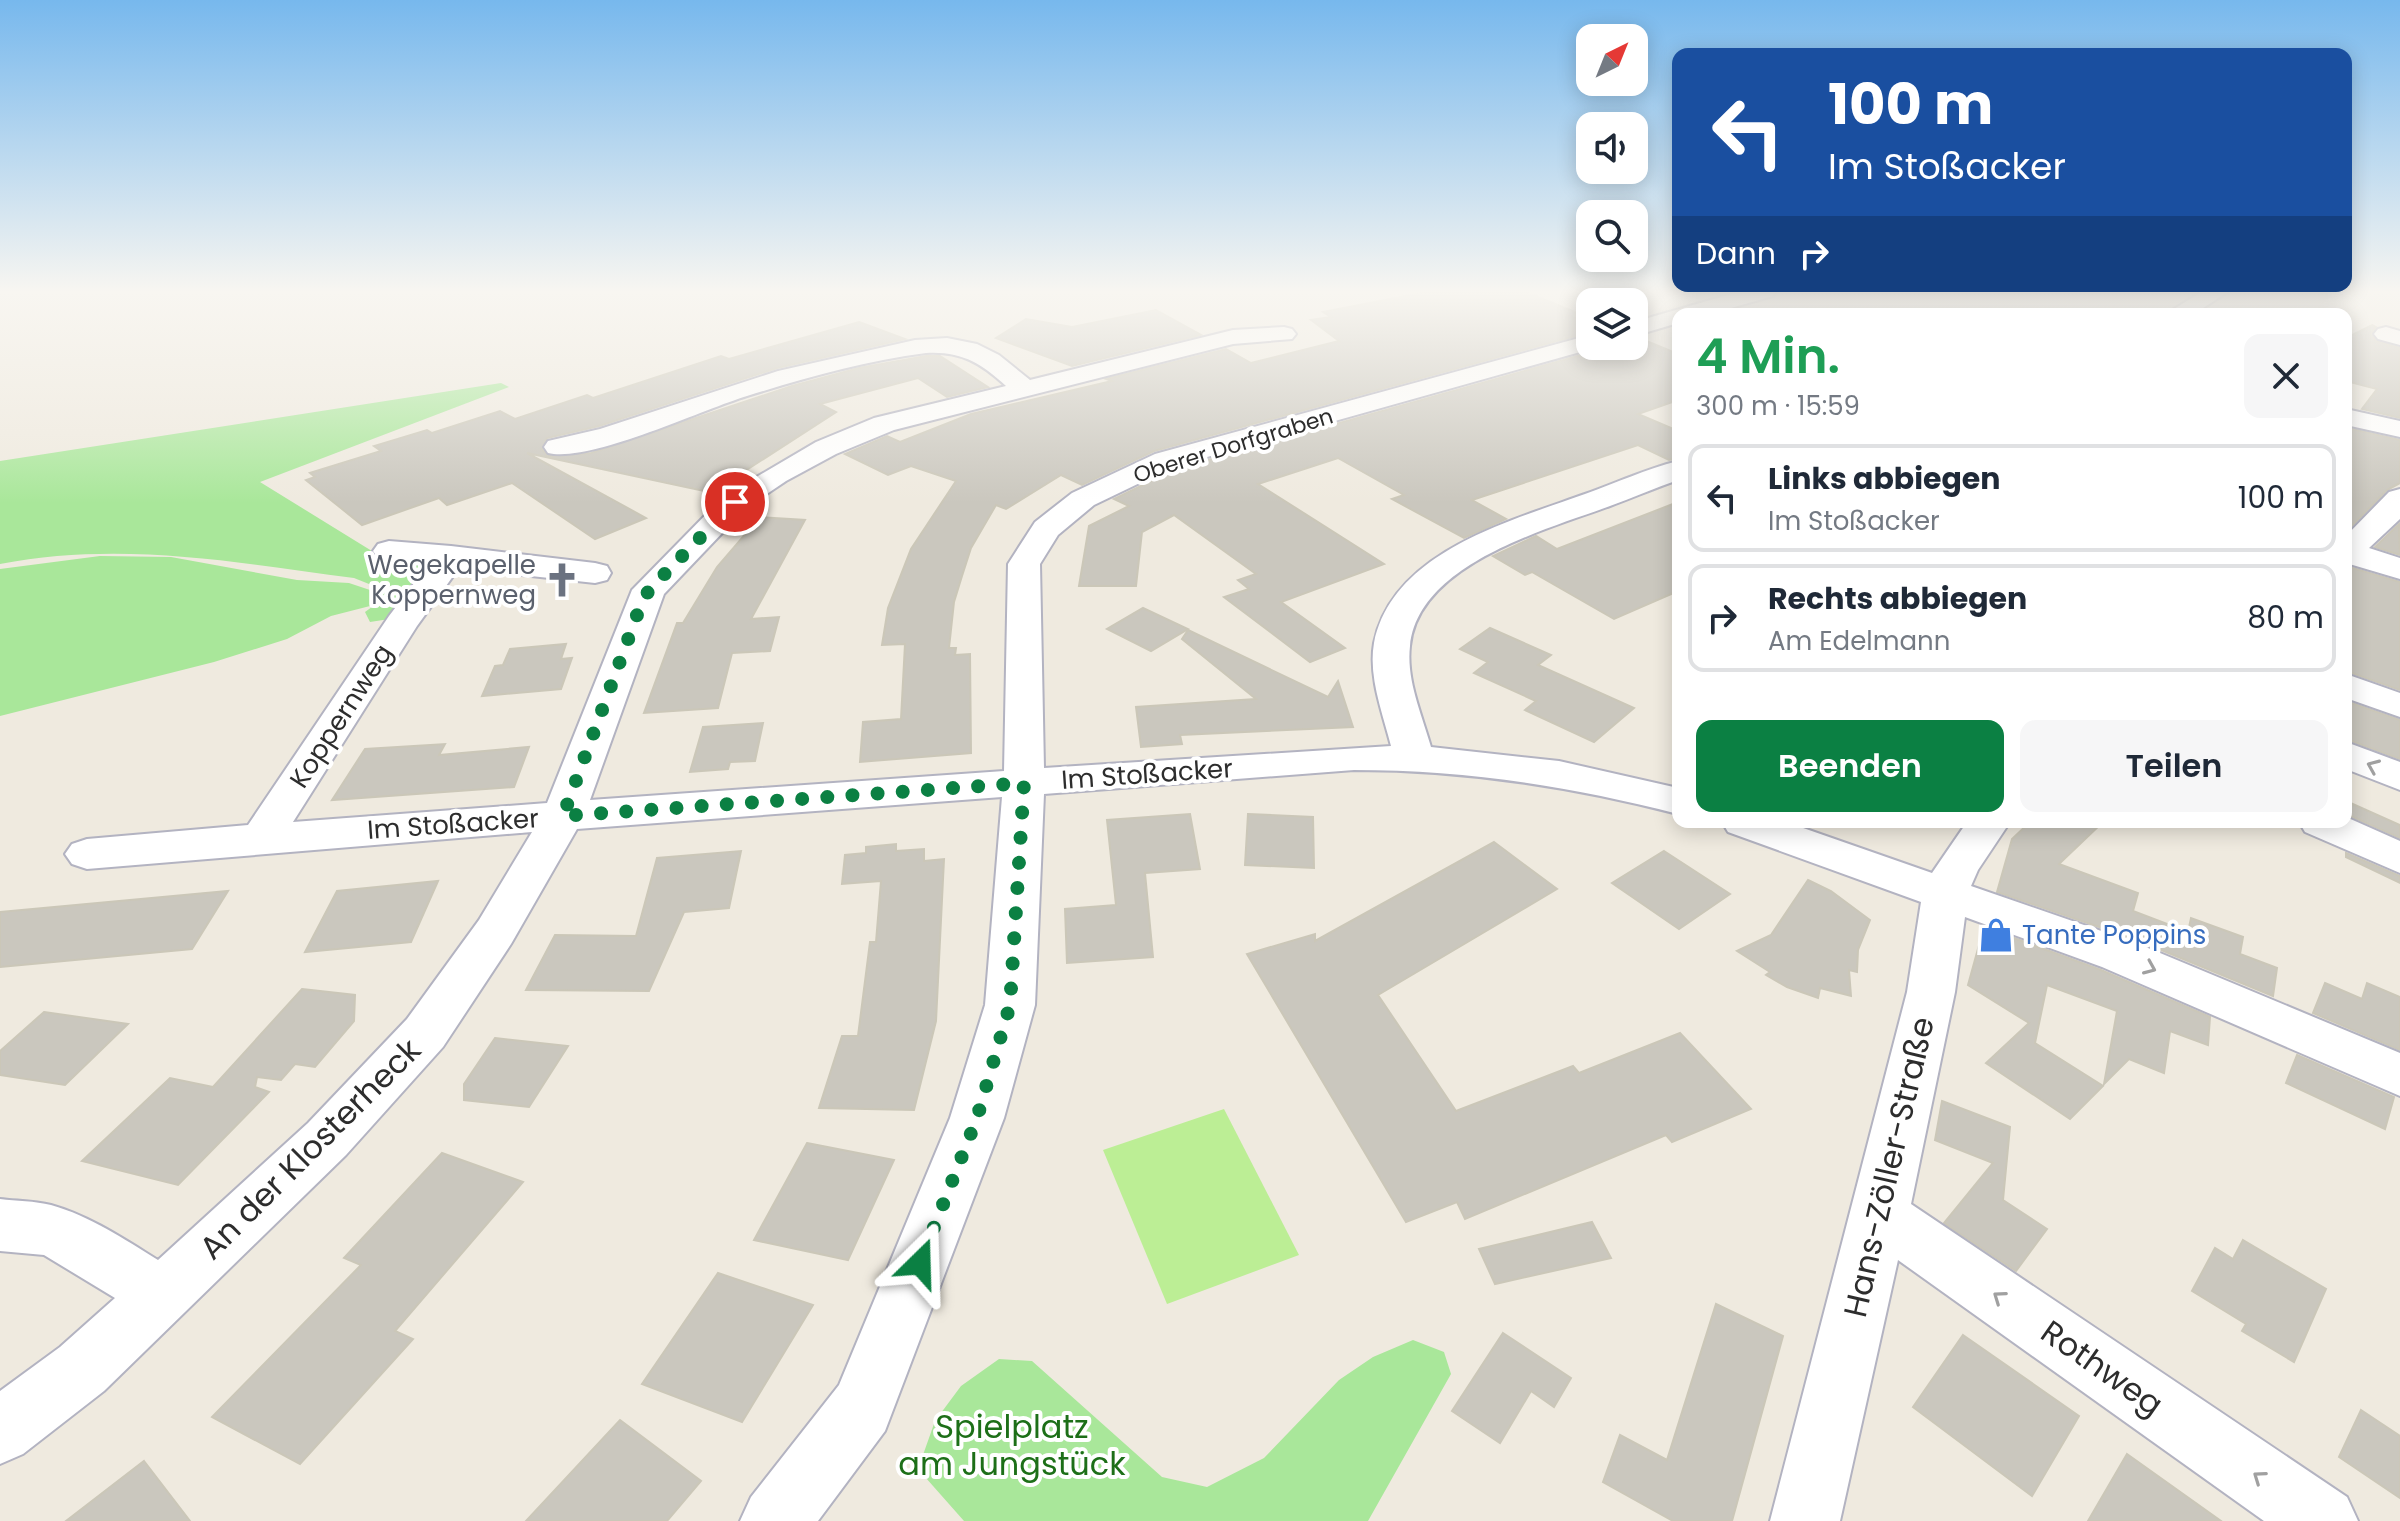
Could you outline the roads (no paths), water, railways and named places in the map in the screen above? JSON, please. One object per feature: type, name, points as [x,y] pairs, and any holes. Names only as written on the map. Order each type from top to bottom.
[{"type":"street","points":[[558,447],[603,438],[735,392],[844,362]]},
{"type":"street","points":[[994,362],[1023,387]]},
{"type":"street","name":"An der Klosterheck","points":[[0,1431],[82,1369],[163,1295],[327,1139],[425,1033],[495,932],[563,816],[640,607],[660,579],[735,502],[826,448],[884,424],[1128,362]]},
{"type":"street","name":"Oberer Dorfgraben","points":[[775,1521],[862,1408],[977,1118],[1010,1005],[1024,783],[1024,564],[1046,529],[1083,499],[1165,460],[1518,362]]},
{"type":"street","points":[[2352,418],[2400,429]]},
{"type":"street","points":[[1414,757],[1392,670],[1392,641],[1408,606],[1424,586],[1456,561],[1499,535],[1672,472]]},
{"type":"street","points":[[2352,549],[2396,510]]},
{"type":"street","points":[[389,551],[595,573]]},
{"type":"street","points":[[2352,555],[2400,569]]},
{"type":"street","name":"Koppernweg","points":[[261,838],[401,623],[451,556]]},
{"type":"street","points":[[2352,687],[2400,706]]},
{"type":"street","name":"Im Stoßacker","points":[[87,854],[261,838],[1354,758],[1414,757],[1578,778],[1672,800]]},
{"type":"street","points":[[2352,757],[2400,777]]},
{"type":"street","points":[[1760,828],[2119,955],[2400,1075]]},
{"type":"street","name":"Hans-Zöller-Straße","points":[[1805,1521],[1931,992],[1945,895],[1965,853],[1984,828]]},
{"type":"street","points":[[2333,828],[2400,858]]},
{"type":"street","name":"Rothweg","points":[[1880,1215],[2323,1521]]},
{"type":"street","points":[[0,1225],[48,1230],[76,1242],[163,1295]]},
{"type":"place","name":"Wegekapelle Koppernweg","points":[[562,580]]},
{"type":"place","name":"Tante Poppins","points":[[1996,935]]},
{"type":"park label","name":"Spielplatz am Jungstück","points":[[1012,1446]]}]
